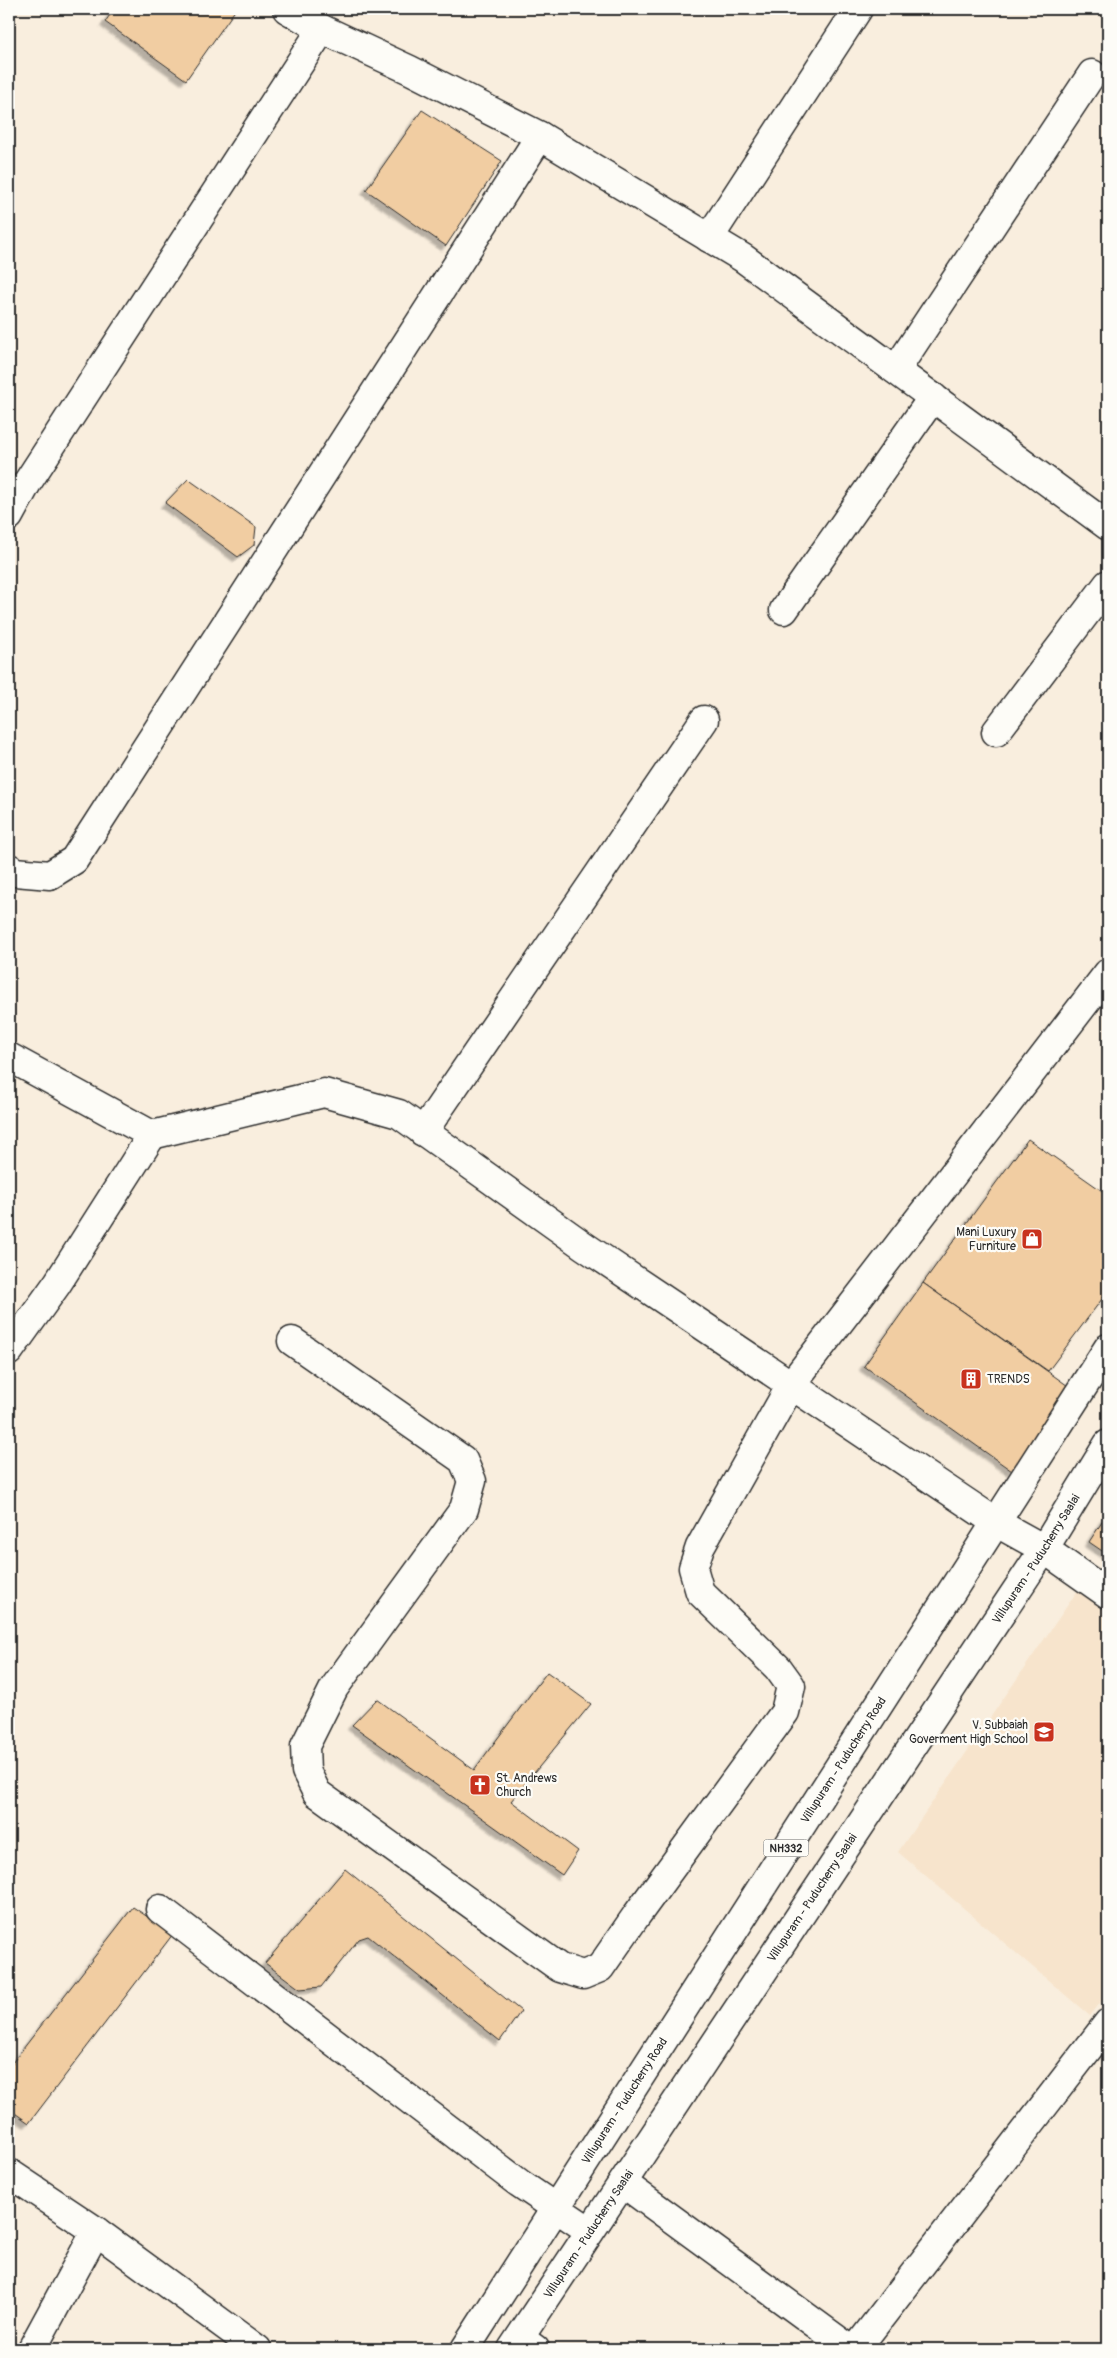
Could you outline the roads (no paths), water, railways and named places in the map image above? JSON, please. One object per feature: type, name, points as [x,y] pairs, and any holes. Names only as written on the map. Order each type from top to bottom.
[{"type":"main road","points":[[287,9],[322,29],[410,70],[540,136],[743,258],[1108,526]]},
{"type":"main road","points":[[709,238],[858,9]]},
{"type":"main road","points":[[9,516],[33,475],[322,29]]},
{"type":"main road","points":[[896,370],[1092,74]]},
{"type":"main road","points":[[9,868],[15,872],[50,874],[74,860],[540,136]]},
{"type":"main road","points":[[784,610],[933,397]]},
{"type":"main road","points":[[996,732],[1108,584]]},
{"type":"main road","points":[[423,1132],[704,720]]},
{"type":"main road","points":[[292,1342],[463,1460],[472,1481],[464,1509],[334,1688],[305,1746],[306,1771],[317,1793],[560,1968],[582,1975],[600,1968],[785,1712],[791,1686],[778,1668],[700,1592],[693,1568],[700,1546],[791,1385],[1108,973]]},
{"type":"main road","points":[[9,1057],[152,1135],[324,1093],[399,1114],[584,1246],[997,1523],[1044,1549],[1108,1594]]},
{"type":"main road","points":[[9,1351],[57,1284],[152,1135]]},
{"type":"main road","name":"Villupuram - Puducherry Road","points":[[465,2349],[487,2317],[555,2206],[997,1523],[1108,1348]]},
{"type":"main road","name":"Villupuram - Puducherry Saalai","points":[[522,2346],[590,2231],[1044,1549],[1108,1444]]},
{"type":"main road","points":[[160,1909],[519,2183],[590,2231]]},
{"type":"main road","points":[[856,2349],[1108,2023]]},
{"type":"main road","points":[[9,2173],[96,2231],[257,2349]]},
{"type":"main road","points":[[623,2183],[850,2349]]},
{"type":"main road","points":[[32,2349],[96,2231]]},
{"type":"place","name":"Mani Luxury Furniture","points":[[1032,1239]]},
{"type":"place","name":"TRENDS","points":[[971,1379]]},
{"type":"place","name":"V. Subbaiah Goverment High School","points":[[1044,1732]]},
{"type":"place","name":"St. Andrews Church","points":[[480,1785]]}]
